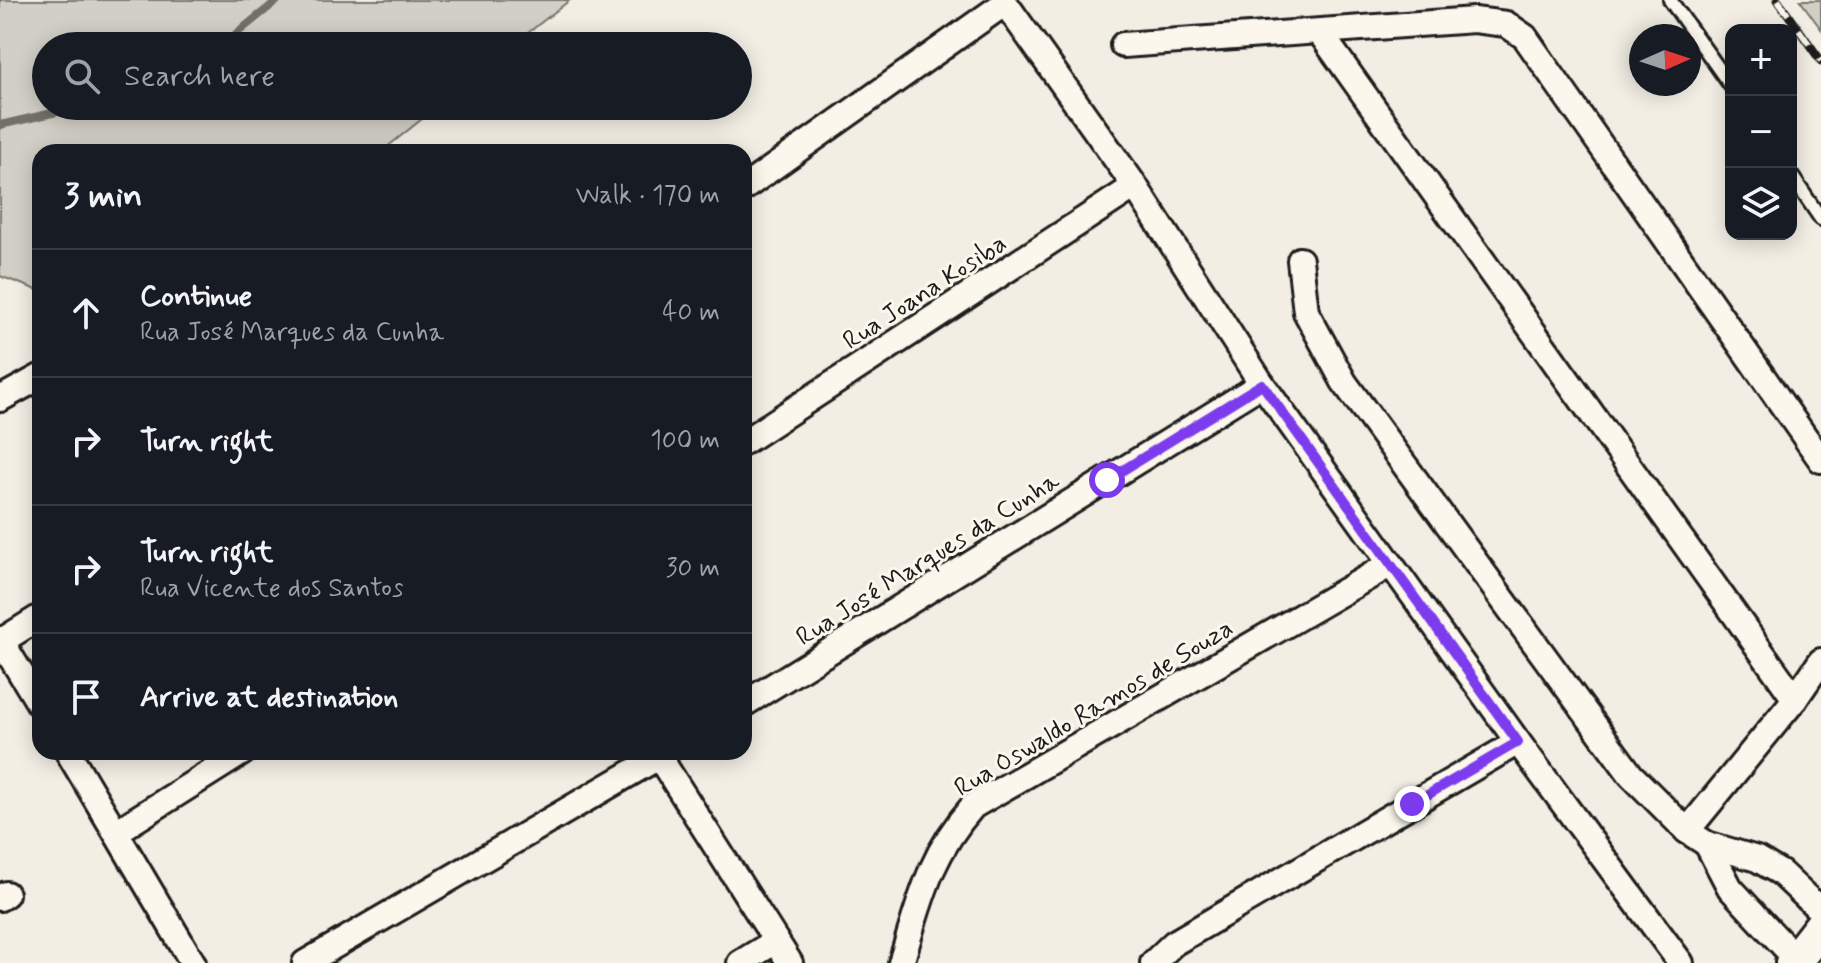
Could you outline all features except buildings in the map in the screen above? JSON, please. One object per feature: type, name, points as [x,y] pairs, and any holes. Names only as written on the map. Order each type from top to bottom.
[{"type":"street","points":[[752,182],[1005,3],[1135,186],[1262,384],[1518,742],[1681,963]]},
{"type":"street","points":[[1123,45],[1321,34],[1474,20],[1506,24],[1525,37],[1821,460]]},
{"type":"street","points":[[1321,34],[1795,699]]},
{"type":"street","name":"Rua Joana Kosiba","points":[[752,437],[1135,186]]},
{"type":"street","points":[[1300,260],[1306,312],[1344,382],[1631,775],[1697,838],[1730,888],[1794,961],[1821,927]]},
{"type":"street","points":[[0,399],[32,381]]},
{"type":"street","name":"Rua José Marques da Cunha","points":[[752,699],[1262,384]]},
{"type":"street","name":"Rua Oswaldo Ramos de Souza","points":[[901,963],[930,868],[948,834],[973,806],[1391,564]]},
{"type":"street","points":[[32,622],[0,641],[32,692]]},
{"type":"street","points":[[1697,838],[1821,661]]},
{"type":"street","points":[[1153,963],[1174,943],[1518,742]]},
{"type":"street","points":[[73,760],[193,963]]},
{"type":"street","points":[[116,832],[230,760]]},
{"type":"street","points":[[305,963],[651,760]]},
{"type":"street","points":[[665,760],[790,963]]},
{"type":"street","points":[[1697,838],[1757,859],[1781,873],[1821,911]]},
{"type":"street","points":[[1730,888],[1745,885],[1757,859]]},
{"type":"street","points":[[740,963],[776,941]]},
{"type":"lane","points":[[1670,0],[1725,78]]},
{"type":"lane","points":[[1797,184],[1821,219]]},
{"type":"shaded area","points":[[0,0],[570,0],[529,32],[32,32],[32,120],[421,120],[391,144],[32,144],[32,288],[0,276]]},
{"type":"shaded area","points":[[1800,0],[1821,0],[1821,29]]},
{"type":"waterway","points":[[238,32],[278,0]]},
{"type":"waterway","points":[[0,125],[32,118]]},
{"type":"railway","points":[[1778,0],[1821,61]]},
{"type":"route","points":[[1107,480],[1262,384],[1518,742],[1412,804]]}]
